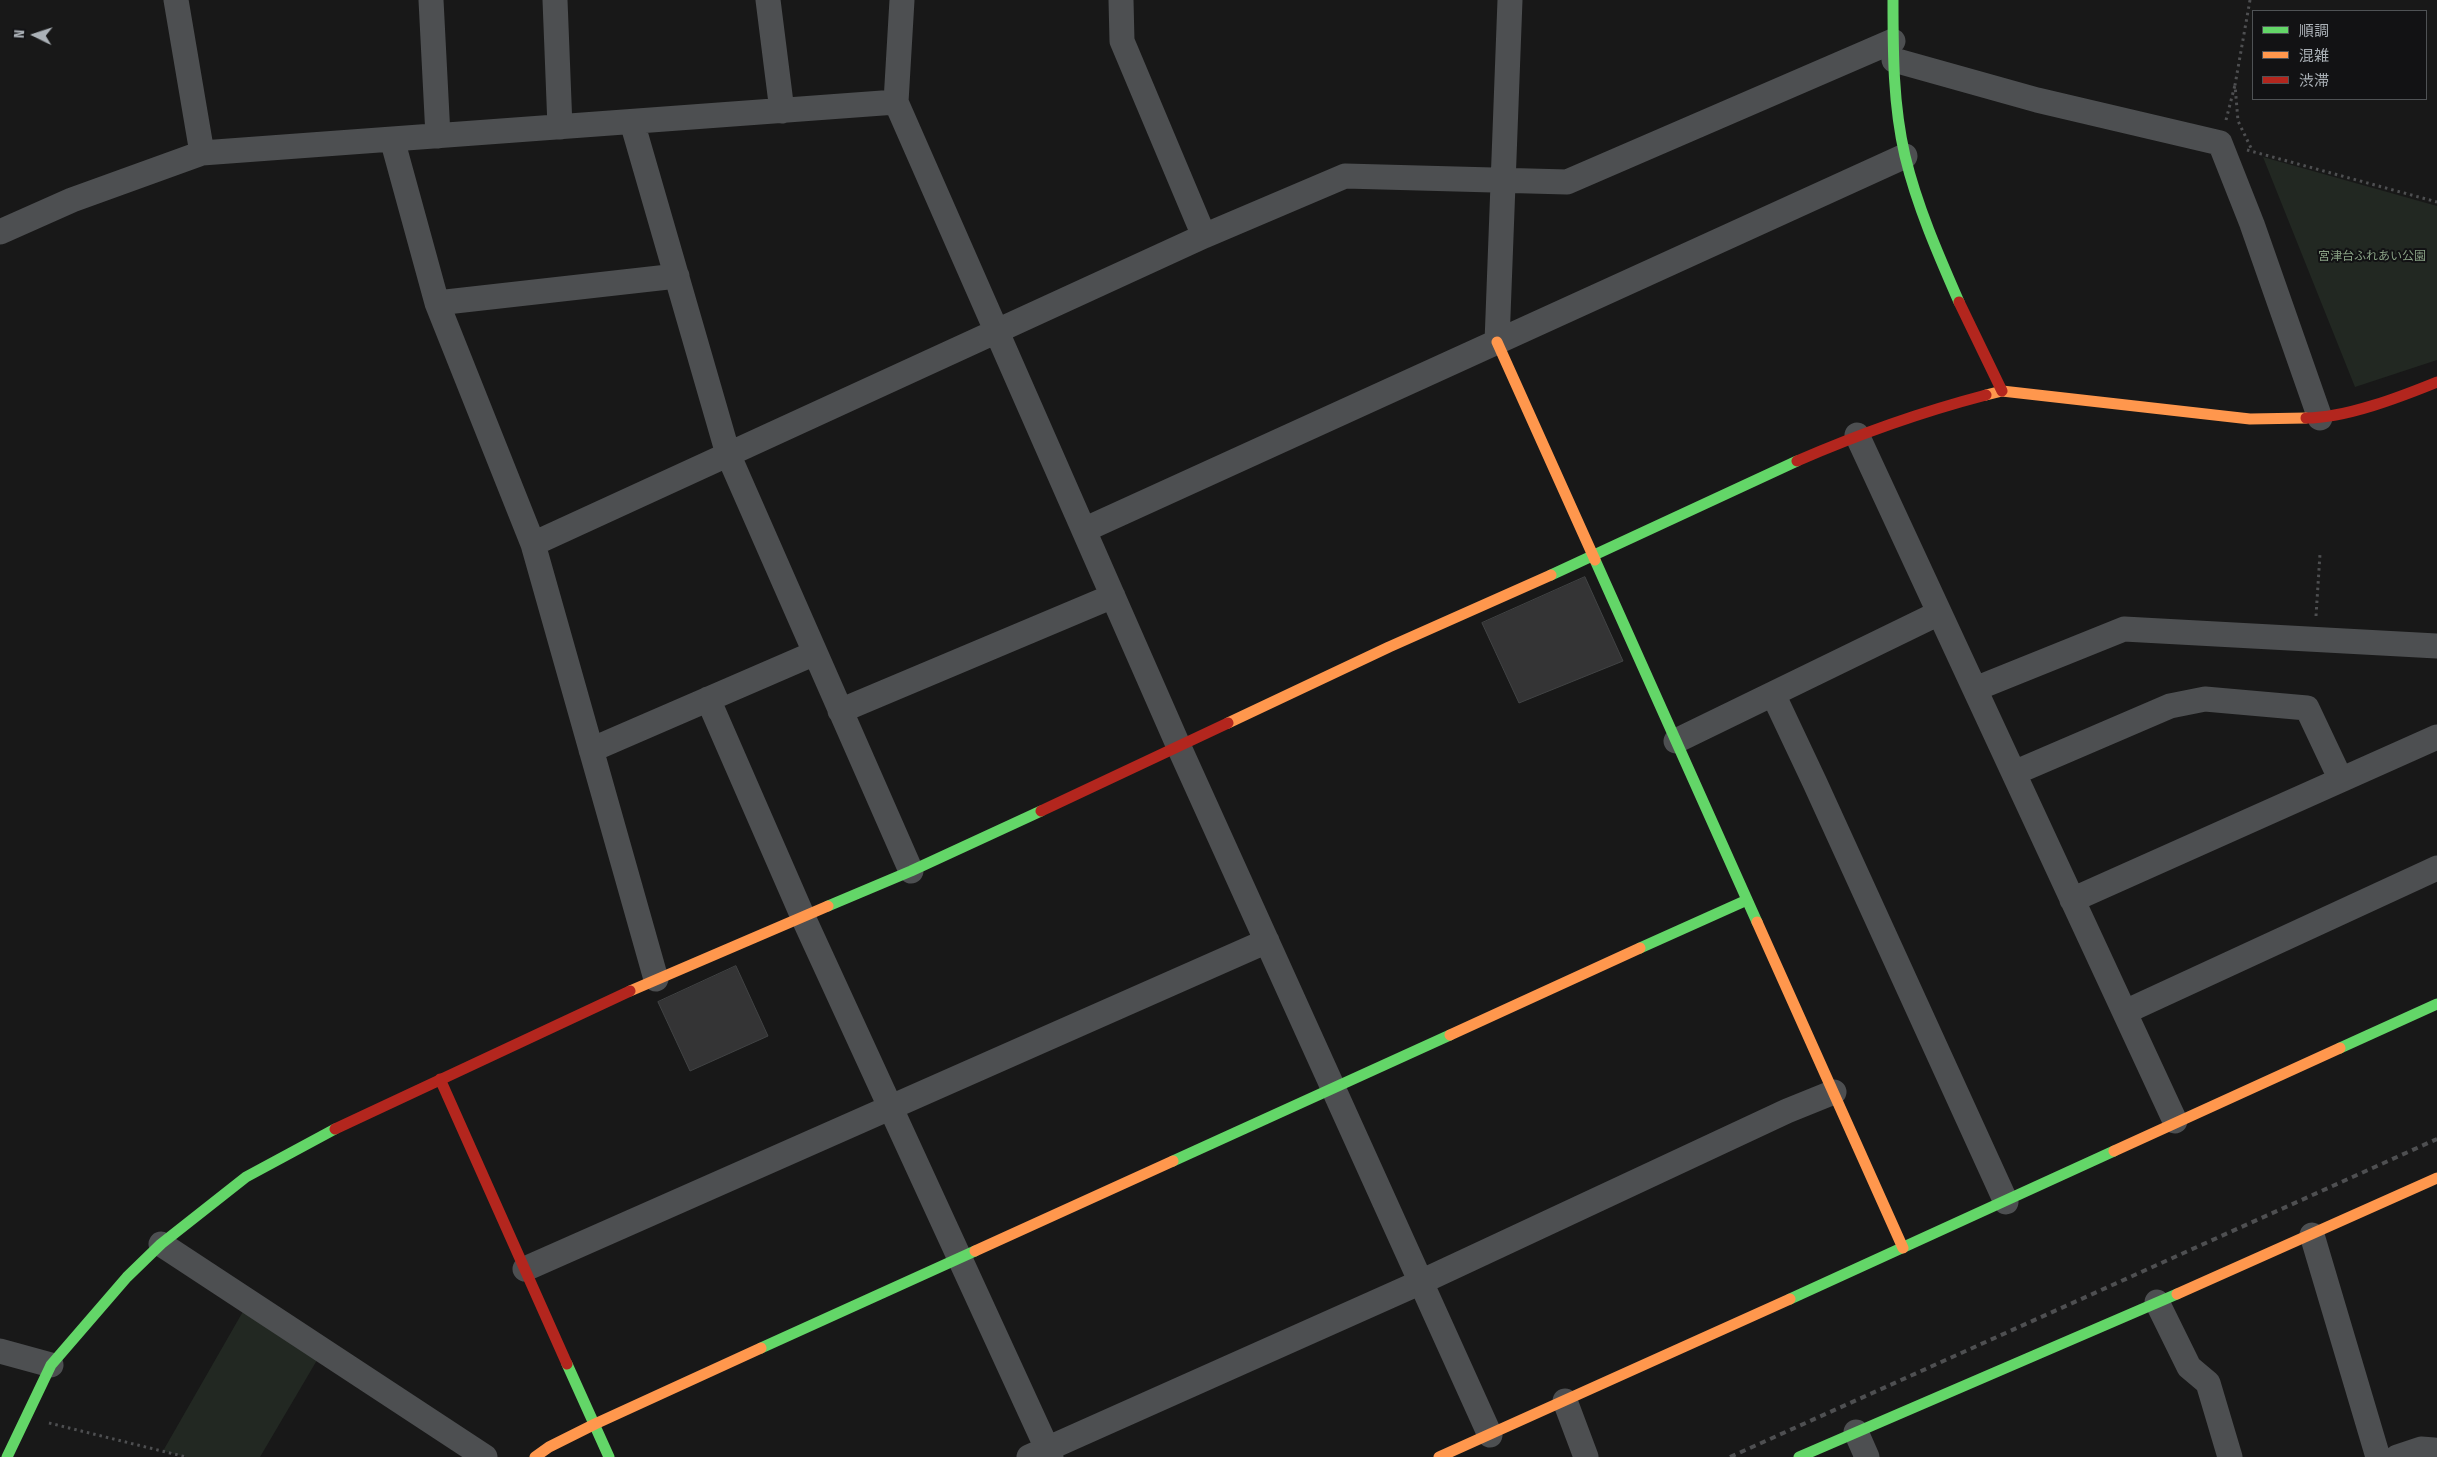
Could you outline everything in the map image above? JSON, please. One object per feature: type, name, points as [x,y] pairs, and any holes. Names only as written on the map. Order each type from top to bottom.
[{"type":"street","points":[[176,0],[202,153]]},
{"type":"street","points":[[432,0],[438,136]]},
{"type":"street","points":[[555,0],[560,127]]},
{"type":"street","points":[[768,0],[782,111]]},
{"type":"street","points":[[902,0],[896,102],[1179,747],[1490,1435]]},
{"type":"street","points":[[1122,0],[1122,41],[1204,236]]},
{"type":"street","points":[[1510,0],[1497,342],[1904,1248]]},
{"type":"street","points":[[1893,0],[1898,113],[1905,156],[1931,238],[2002,390]]},
{"type":"street","points":[[533,544],[1204,236],[1345,176],[1567,182],[1894,51],[2038,100],[2220,143],[2252,224],[2320,418]]},
{"type":"street","points":[[0,232],[72,200],[202,153],[896,102]]},
{"type":"street","points":[[632,122],[728,454],[910,871]]},
{"type":"street","points":[[392,139],[437,303],[533,544],[656,979]]},
{"type":"street","points":[[1084,530],[1905,156]]},
{"type":"street","points":[[437,303],[677,276]]},
{"type":"street","points":[[8,1457],[51,1365],[127,1277],[161,1244],[246,1177],[341,1125],[656,979],[910,871],[1179,747],[1389,647],[1593,556],[1771,472],[1857,435],[1944,406],[2002,390],[2250,419],[2320,418],[2400,397],[2437,382]]},
{"type":"street","points":[[1857,435],[2175,1121]]},
{"type":"street","points":[[840,711],[1113,596]]},
{"type":"street","points":[[1676,741],[1940,613]]},
{"type":"street","points":[[1975,689],[2124,629],[2437,646]]},
{"type":"street","points":[[591,750],[815,653]]},
{"type":"street","points":[[1773,694],[1816,783],[2006,1202]]},
{"type":"street","points":[[708,699],[803,917],[959,1258],[1042,1454],[1834,1092]]},
{"type":"street","points":[[2014,773],[2170,706],[2205,699],[2307,708],[2341,780]]},
{"type":"street","points":[[2072,900],[2437,737]]},
{"type":"street","points":[[2125,1012],[2437,868]]},
{"type":"street","points":[[535,1457],[549,1447],[594,1424],[1747,900]]},
{"type":"street","points":[[525,1269],[1267,941]]},
{"type":"street","points":[[1439,1457],[2006,1202],[2175,1121],[2437,1004]]},
{"type":"street","points":[[440,1079],[609,1457]]},
{"type":"street","points":[[1799,1457],[2312,1235],[2437,1178]]},
{"type":"street","points":[[2312,1235],[2378,1457]]},
{"type":"street","points":[[161,1244],[485,1457]]},
{"type":"street","points":[[2156,1302],[2189,1367],[2208,1382],[2230,1457]]},
{"type":"street","points":[[0,1351],[51,1365]]},
{"type":"street","points":[[1566,1400],[1586,1457]]},
{"type":"street","points":[[1856,1432],[1867,1457]]},
{"type":"street","points":[[2397,1457],[2421,1449],[2434,1450],[2437,1457]]},
{"type":"path","points":[[2250,0],[2235,85],[2220,143],[2252,150],[2437,202]]},
{"type":"path","points":[[2235,85],[2238,121],[2252,150]]},
{"type":"path","points":[[2314,640],[2320,554]]},
{"type":"path","points":[[26,1417],[186,1457]]},
{"type":"green space","name":"宮津台ふれあい公園","points":[[2263,157],[2437,206],[2437,360],[2355,387]]},
{"type":"green space","points":[[249,1301],[323,1350],[260,1457],[186,1457],[163,1451]]},
{"type":"building","points":[[1585,577],[1623,661],[1519,703],[1482,623]]},
{"type":"building","points":[[736,966],[768,1036],[690,1071],[658,1002]]},
{"type":"railway","points":[[1730,1457],[2437,1139]]},
{"type":"traffic: fast","points":[[1893,0],[1896,98],[1905,156],[1922,212],[1959,302]]},
{"type":"traffic: fast","points":[[1551,575],[1797,461]]},
{"type":"traffic: fast","points":[[1595,560],[1757,922]]},
{"type":"traffic: fast","points":[[828,906],[911,871],[1041,811]]},
{"type":"traffic: fast","points":[[1640,948],[1747,900]]},
{"type":"traffic: fast","points":[[2340,1048],[2437,1004]]},
{"type":"traffic: fast","points":[[1173,1161],[1450,1035]]},
{"type":"traffic: fast","points":[[7,1457],[51,1365],[127,1277],[161,1244],[246,1177],[335,1129]]},
{"type":"traffic: fast","points":[[1790,1299],[2114,1151]]},
{"type":"traffic: fast","points":[[761,1348],[975,1251]]},
{"type":"traffic: fast","points":[[1799,1457],[2177,1294]]},
{"type":"traffic: fast","points":[[567,1364],[609,1457]]},
{"type":"traffic: slow","points":[[1497,342],[1595,560]]},
{"type":"traffic: slow","points":[[1986,395],[2002,391],[2250,419],[2306,418]]},
{"type":"traffic: slow","points":[[1228,723],[1389,647],[1551,575]]},
{"type":"traffic: slow","points":[[630,991],[828,906]]},
{"type":"traffic: slow","points":[[1757,922],[1903,1248]]},
{"type":"traffic: slow","points":[[1450,1035],[1640,948]]},
{"type":"traffic: slow","points":[[2114,1151],[2340,1048]]},
{"type":"traffic: slow","points":[[975,1251],[1173,1161]]},
{"type":"traffic: slow","points":[[2177,1294],[2437,1178]]},
{"type":"traffic: slow","points":[[1439,1457],[1790,1299]]},
{"type":"traffic: slow","points":[[535,1457],[549,1447],[595,1424],[761,1348]]},
{"type":"traffic: jam","points":[[1959,302],[2002,391]]},
{"type":"traffic: jam","points":[[2306,418],[2355,411],[2437,382]]},
{"type":"traffic: jam","points":[[1797,461],[1890,424],[1986,395]]},
{"type":"traffic: jam","points":[[1041,811],[1228,723]]},
{"type":"traffic: jam","points":[[335,1129],[630,991]]},
{"type":"traffic: jam","points":[[440,1079],[567,1364]]}]
